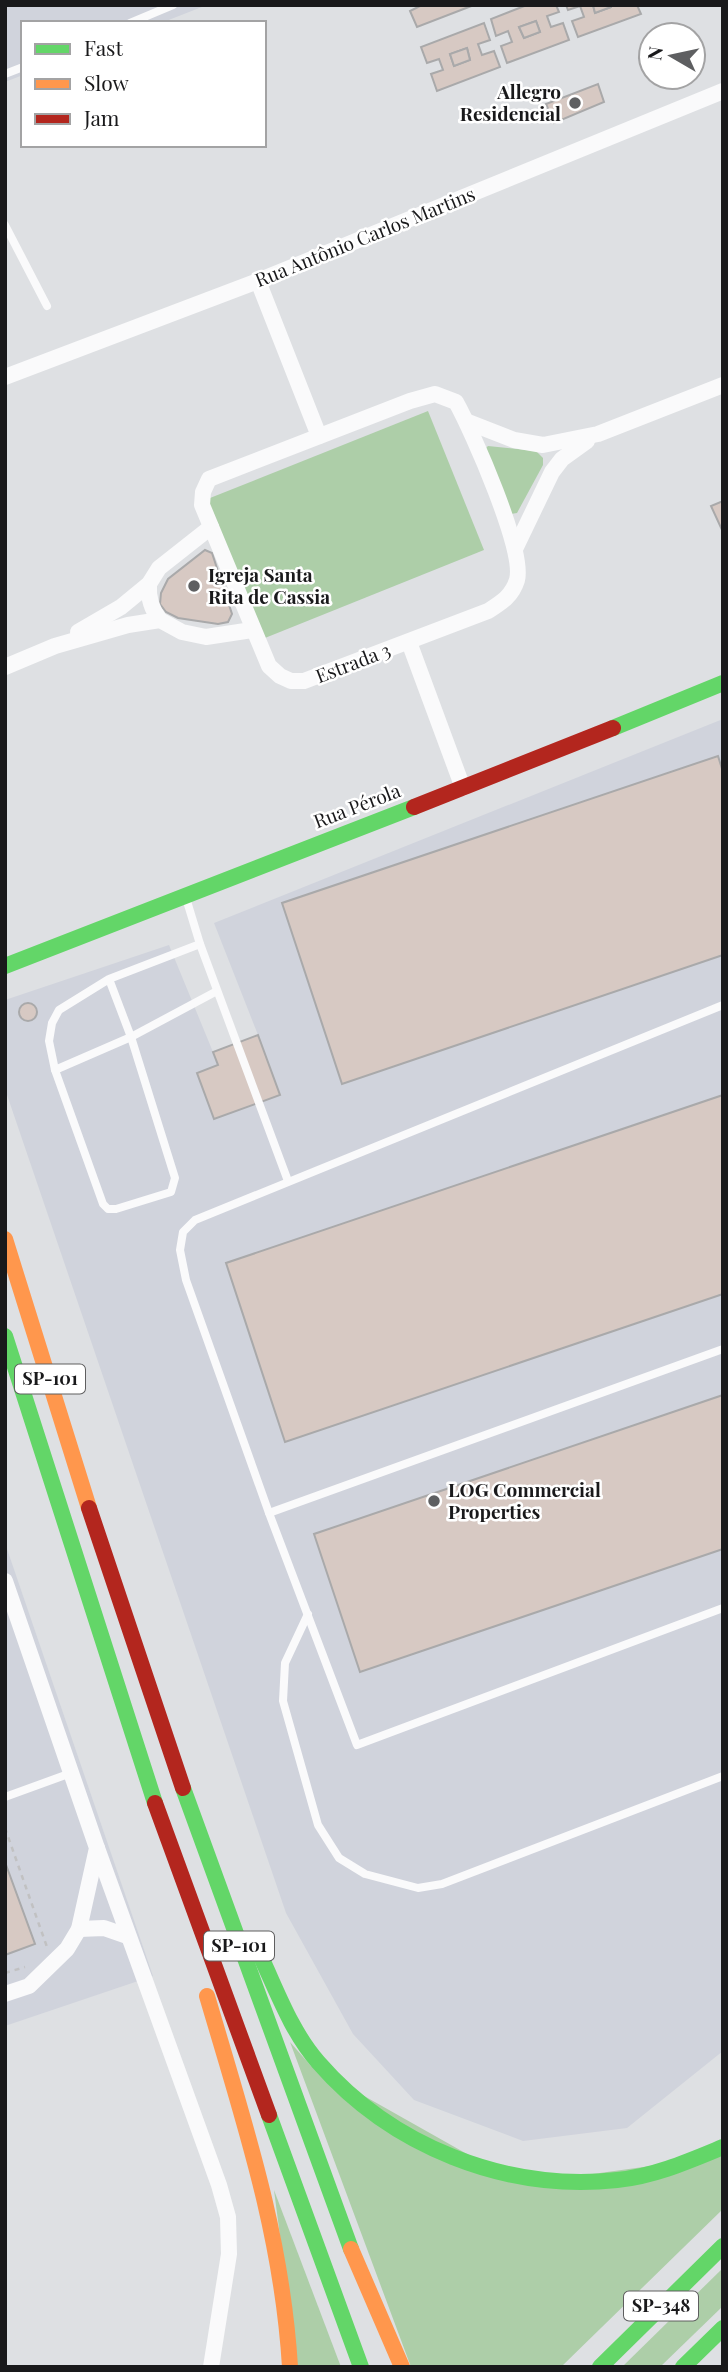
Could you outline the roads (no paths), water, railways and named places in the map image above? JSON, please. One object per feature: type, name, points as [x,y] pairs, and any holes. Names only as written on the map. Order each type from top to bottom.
[{"type":"main road","name":"Rua Pérola","points":[[5,966],[463,788],[723,683]]},
{"type":"main road","name":"SP-101","points":[[5,1239],[93,1519],[196,1828],[357,2266],[402,2367]]},
{"type":"main road","name":"SP-101","points":[[5,1336],[142,1768],[361,2367]]},
{"type":"main road","points":[[142,1768],[263,2189],[283,2281],[290,2338],[290,2367]]},
{"type":"main road","points":[[196,1828],[296,2030],[317,2062],[367,2109],[421,2146],[452,2160],[520,2176],[558,2180],[613,2179],[650,2173],[723,2147]]},
{"type":"main road","name":"SP-348","points":[[600,2367],[723,2246]]},
{"type":"main road","name":"SP-348","points":[[683,2367],[723,2328]]},
{"type":"street","name":"Rua Antônio Carlos Martins","points":[[5,377],[258,281],[723,91]]},
{"type":"street","points":[[258,281],[319,436]]},
{"type":"street","points":[[468,422],[514,440],[543,445],[598,433],[723,385]]},
{"type":"street","name":"Estrada 3","points":[[435,394],[456,401],[468,422],[493,482],[515,550],[518,577],[509,597],[488,611],[304,681],[291,681],[280,676],[269,666],[252,630],[202,505],[203,492],[209,479],[435,394]]},
{"type":"street","points":[[515,550],[552,472],[562,459],[598,433]]},
{"type":"street","points":[[543,445],[551,457],[552,472]]},
{"type":"street","points":[[55,646],[121,607],[149,584],[159,568],[211,527]]},
{"type":"street","points":[[149,584],[153,611],[160,620],[193,636],[252,630]]},
{"type":"street","points":[[5,667],[55,646],[105,630],[160,620]]},
{"type":"street","points":[[409,642],[463,788]]},
{"type":"street","points":[[6,1584],[127,1936],[228,2217],[229,2254],[211,2367]]},
{"type":"street","points":[[5,1994],[29,1986],[67,1950],[79,1929],[97,1848]]},
{"type":"street","points":[[79,1929],[104,1928],[127,1936]]},
{"type":"lane","points":[[135,21],[173,5]]},
{"type":"lane","points":[[5,74],[21,67]]},
{"type":"lane","points":[[5,225],[47,306]]},
{"type":"lane","points":[[185,896],[200,944],[288,1181]]},
{"type":"lane","points":[[109,979],[131,1037],[175,1178],[171,1192],[116,1209],[108,1209],[103,1204],[55,1070],[49,1041],[52,1023],[59,1010],[109,979],[200,944]]},
{"type":"lane","points":[[55,1070],[131,1037],[217,991]]},
{"type":"lane","points":[[723,1005],[195,1220],[183,1232],[180,1250],[186,1280],[357,1745],[723,1608]]},
{"type":"lane","points":[[270,1513],[723,1349]]},
{"type":"lane","points":[[308,1614],[285,1663],[283,1701],[318,1825],[339,1858],[365,1874],[418,1888],[442,1884],[723,1776]]},
{"type":"lane","points":[[5,1797],[71,1773]]},
{"type":"place","name":"Allegro Residencial","points":[[575,103]]},
{"type":"place","name":"Igreja Santa Rita de Cassia","points":[[194,586]]},
{"type":"place","name":"LOG Commercial Properties","points":[[434,1501]]}]
